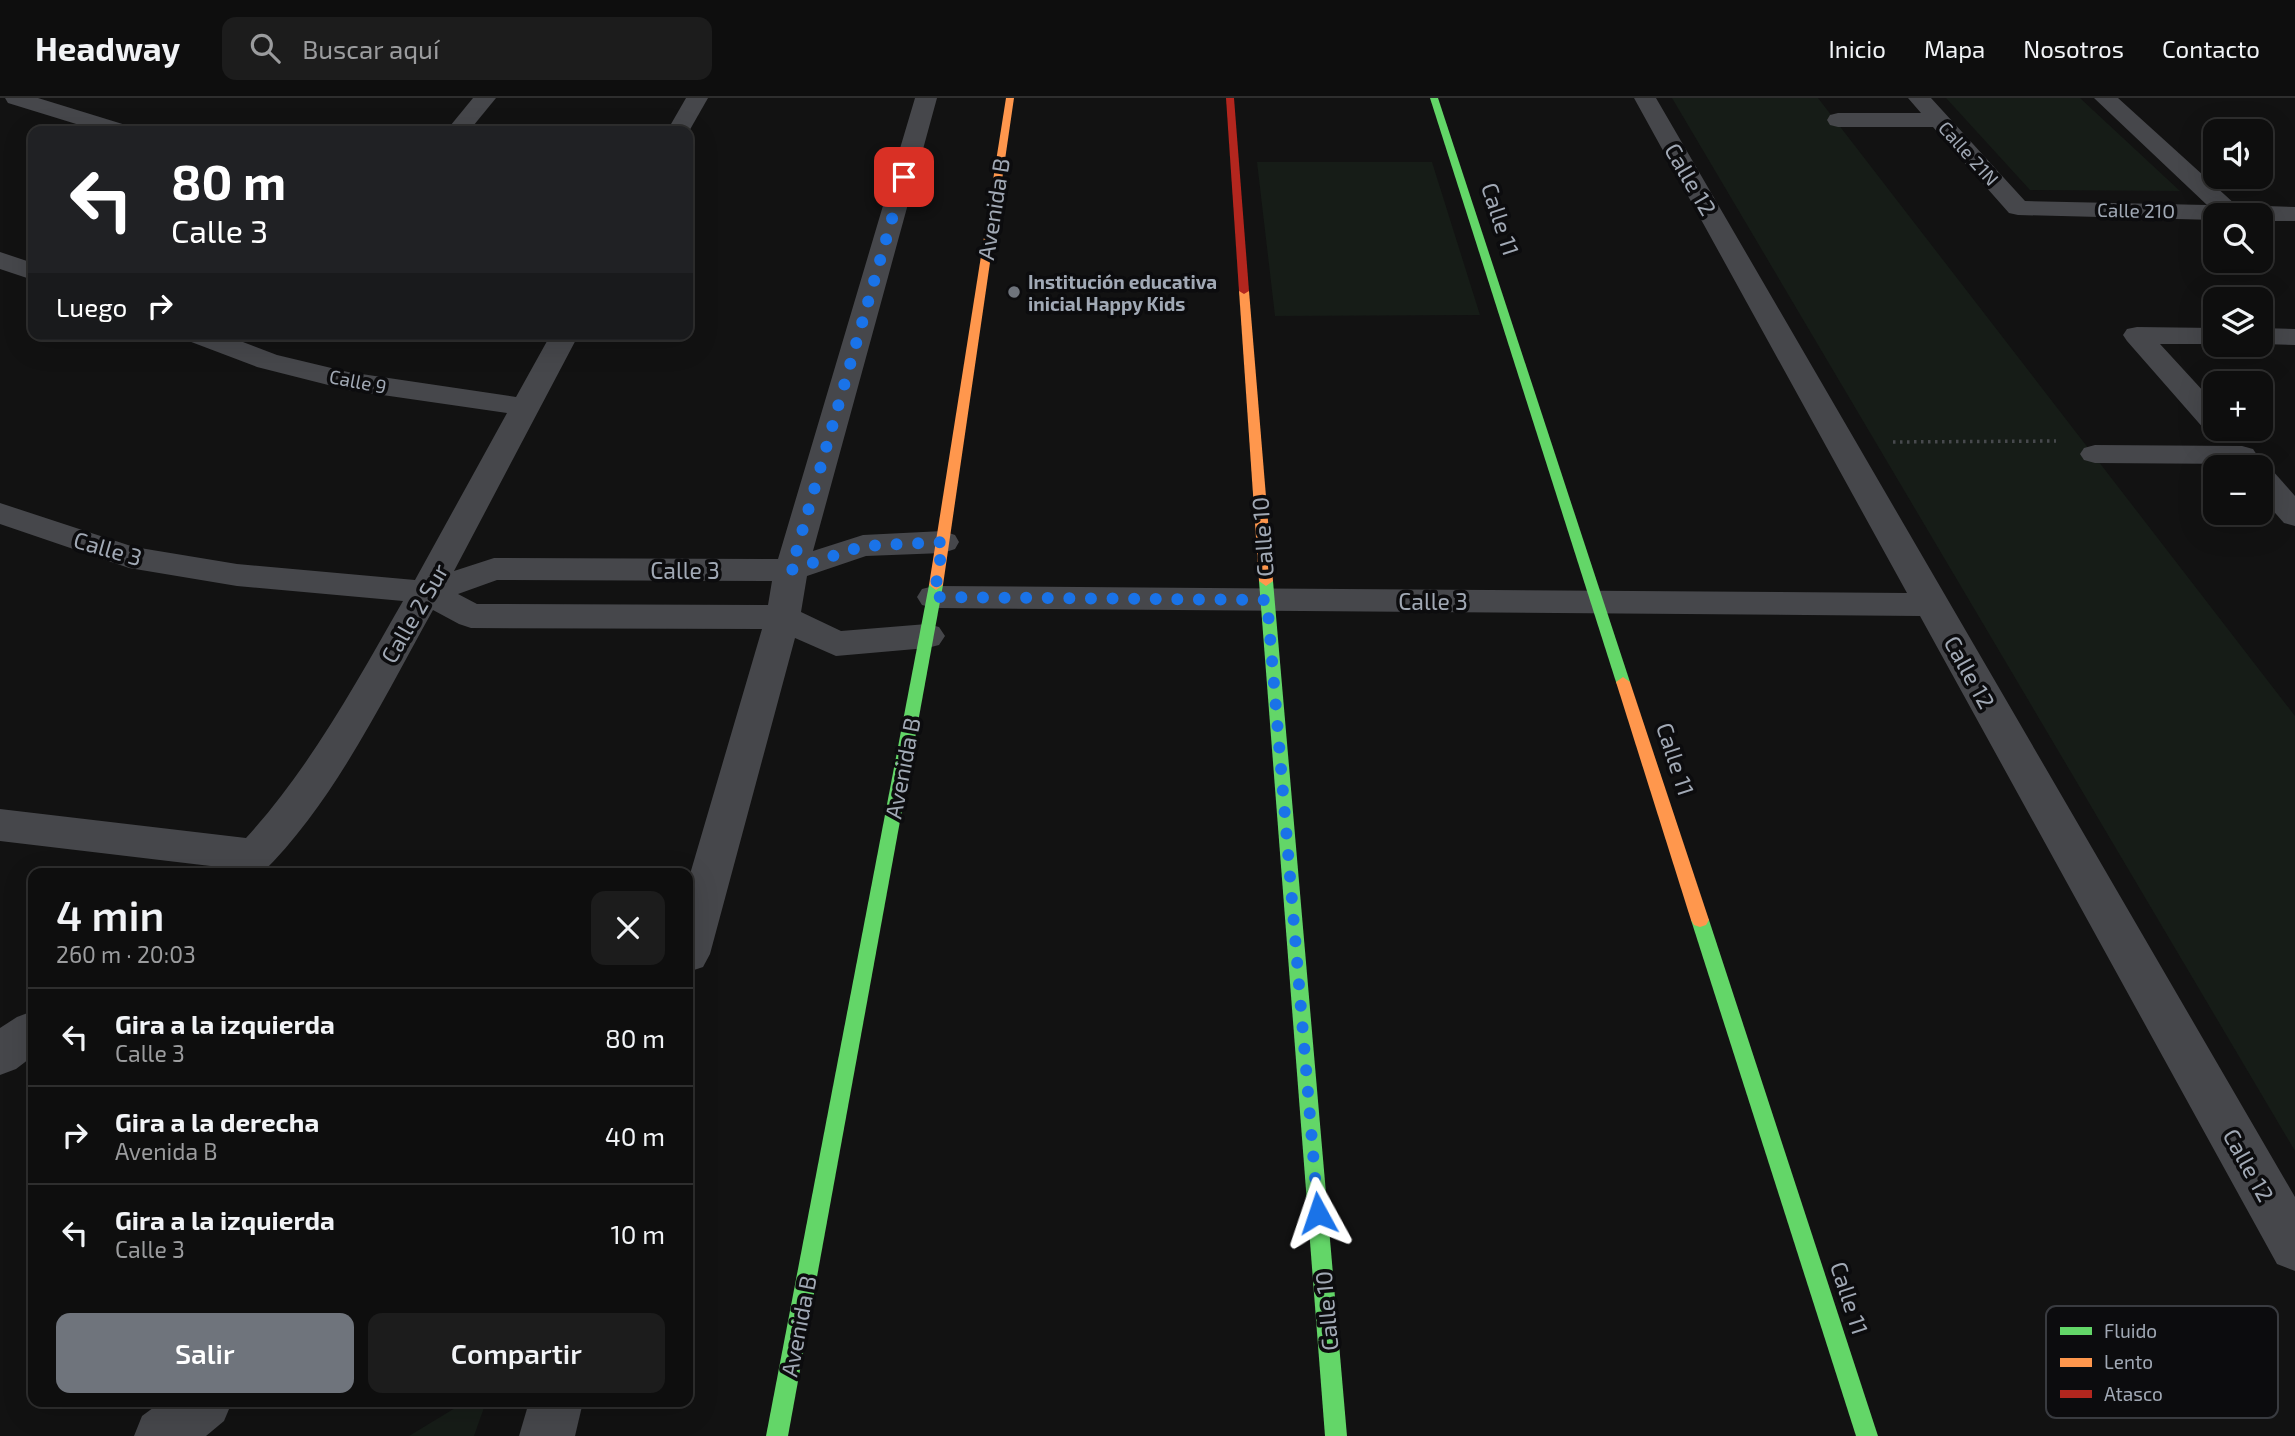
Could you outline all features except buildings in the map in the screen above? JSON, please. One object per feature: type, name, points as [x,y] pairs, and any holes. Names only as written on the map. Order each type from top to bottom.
[{"type":"street","points":[[16,98],[105,126]]},
{"type":"street","points":[[681,126],[697,98]]},
{"type":"street","points":[[693,936],[783,617],[791,570],[926,98]]},
{"type":"street","name":"Avenida B","points":[[777,1436],[934,597],[1010,98]]},
{"type":"street","name":"Calle 10","points":[[1230,98],[1267,600],[1336,1436]]},
{"type":"street","name":"Calle 11","points":[[1434,98],[1867,1436]]},
{"type":"street","name":"Calle 12","points":[[1645,98],[2295,1246]]},
{"type":"street","name":"Calle 21N","points":[[1919,98],[2018,208]]},
{"type":"street","points":[[2105,98],[2219,203]]},
{"type":"street","points":[[461,126],[482,99]]},
{"type":"street","points":[[1838,120],[1939,120]]},
{"type":"street","name":"Calle 21O","points":[[2018,208],[2203,212]]},
{"type":"street","name":"Calle 21O","points":[[2273,213],[2295,214]]},
{"type":"street","points":[[0,260],[28,270]]},
{"type":"street","points":[[2203,336],[2137,335],[2203,409]]},
{"type":"street","points":[[2273,336],[2295,337]]},
{"type":"street","name":"Calle 9","points":[[213,340],[267,361],[348,382],[524,407]]},
{"type":"street","points":[[267,361],[284,340]]},
{"type":"street","name":"Calle 2 Sur","points":[[246,864],[330,758],[428,592],[562,340]]},
{"type":"street","points":[[2230,441],[2242,455]]},
{"type":"street","points":[[2095,454],[2203,462]]},
{"type":"street","points":[[2273,490],[2295,516]]},
{"type":"street","name":"Calle 3","points":[[4,518],[129,557],[237,575],[428,592],[471,616],[783,617],[836,644],[927,636]]},
{"type":"street","name":"Calle 3","points":[[428,592],[494,569],[791,570],[863,546],[943,542]]},
{"type":"street","name":"Calle 3","points":[[934,597],[1932,605]]},
{"type":"street","points":[[0,825],[246,864]]},
{"type":"street","points":[[0,1054],[28,1034]]},
{"type":"street","points":[[162,1436],[199,1407]]},
{"type":"street","points":[[547,1436],[555,1407]]},
{"type":"path","points":[[1840,442],[2058,441]]},
{"type":"shaded area","points":[[1672,98],[1818,98],[2295,716],[2295,1151]]},
{"type":"shaded area","points":[[1946,98],[2080,98],[2180,191],[2030,190]]},
{"type":"shaded area","points":[[1257,162],[1432,162],[1480,315],[1275,316]]},
{"type":"shaded area","points":[[457,1407],[484,1407],[474,1436],[409,1436]]},
{"type":"traffic: fast","points":[[1434,98],[1623,682]]},
{"type":"traffic: fast","points":[[1266,581],[1336,1436]]},
{"type":"traffic: fast","points":[[777,1436],[936,585]]},
{"type":"traffic: fast","points":[[1700,920],[1867,1436]]},
{"type":"traffic: slow","points":[[936,585],[1010,98]]},
{"type":"traffic: slow","points":[[1244,291],[1266,581]]},
{"type":"traffic: slow","points":[[1623,682],[1700,920]]},
{"type":"traffic: jam","points":[[1230,98],[1244,291]]},
{"type":"place","name":"Institución educativa inicial Happy Kids","points":[[1014,292]]},
{"type":"route","points":[[904,177],[791,570],[863,546],[943,542],[934,597],[1267,600],[1318,1213]]}]
